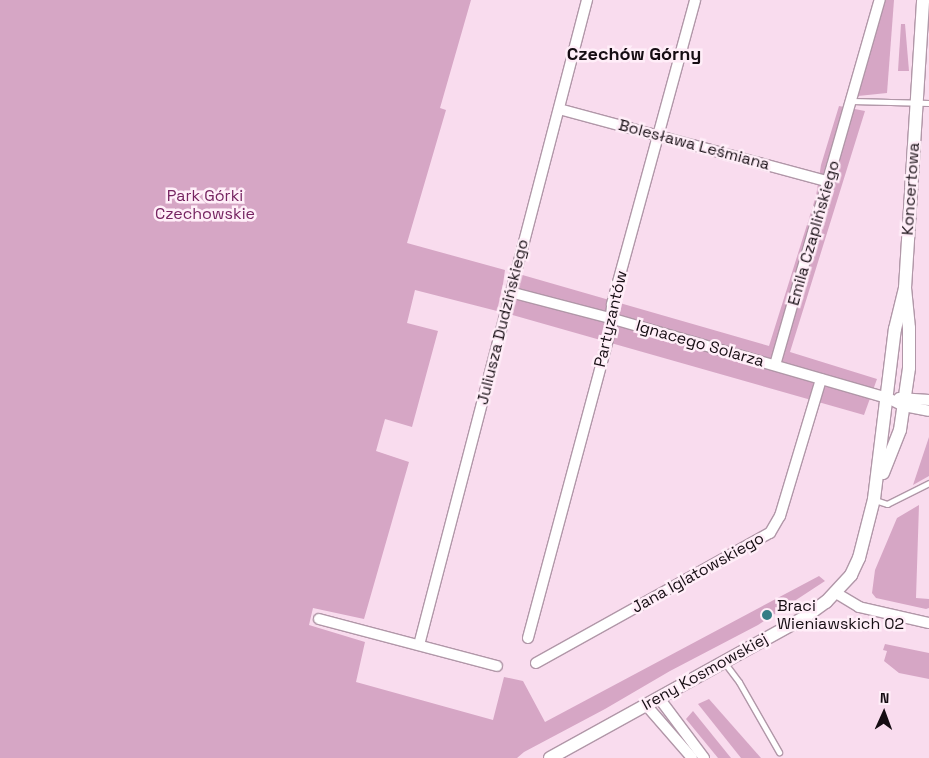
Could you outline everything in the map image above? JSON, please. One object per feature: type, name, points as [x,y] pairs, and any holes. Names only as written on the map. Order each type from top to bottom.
[{"type":"street","name":"Juliusza Dudzińskiego","points":[[419,645],[587,0]]},
{"type":"street","name":"Partyzantów","points":[[528,638],[609,335],[610,318],[695,0]]},
{"type":"street","name":"Emila Czaplińskiego","points":[[775,365],[880,0]]},
{"type":"street","name":"Koncertowa","points":[[888,398],[896,329],[905,288],[923,103],[923,0]]},
{"type":"street","name":"Bolesława Leśmiana","points":[[559,109],[829,182]]},
{"type":"street","name":"Koncertowa","points":[[905,288],[909,328],[909,368],[905,402]]},
{"type":"street","name":"Ignacego Solarza","points":[[510,292],[610,318],[905,402]]},
{"type":"street","name":"Jana Iglatowskiego","points":[[536,663],[770,533],[780,516],[821,379]]},
{"type":"street","name":"Ireny Kosmowskiej","points":[[550,758],[805,616],[836,593],[851,575],[859,558],[875,494],[888,398]]},
{"type":"street","points":[[905,402],[929,400]]},
{"type":"street","name":"Ireny Kosmowskiej","points":[[875,494],[900,430],[905,402]]},
{"type":"street","points":[[905,402],[929,411]]},
{"type":"street","points":[[836,593],[859,607],[929,623]]},
{"type":"street","points":[[319,619],[497,666]]},
{"type":"street","points":[[659,698],[704,758]]},
{"type":"street","points":[[646,705],[692,758]]},
{"type":"lane","points":[[851,100],[923,103]]},
{"type":"lane","points":[[875,494],[887,504],[929,483]]},
{"type":"lane","points":[[724,662],[780,752]]},
{"type":"green space","name":"Park Górki Czechowskie","points":[[0,0],[471,0],[440,108],[446,110],[407,243],[505,270],[503,284],[497,311],[415,290],[407,323],[438,331],[412,427],[385,419],[376,451],[409,462],[364,619],[313,608],[309,625],[365,642],[356,682],[493,720],[504,677],[523,681],[545,722],[819,576],[825,581],[758,625],[670,671],[605,709],[524,752],[517,758],[0,758]]},
{"type":"green space","points":[[885,0],[894,0],[887,93],[858,96]]},
{"type":"green space","points":[[901,24],[905,24],[909,71],[898,71]]},
{"type":"green space","points":[[839,106],[865,111],[790,352],[877,379],[864,415],[509,314],[519,274],[769,346],[816,196],[821,165]]},
{"type":"green space","points":[[929,437],[929,476],[913,485]]},
{"type":"green space","points":[[919,505],[916,598],[929,599],[929,608],[926,609],[876,598],[872,593],[875,570],[897,518]]},
{"type":"green space","points":[[885,644],[929,653],[929,679],[899,673],[884,661],[887,651],[883,650]]},
{"type":"green space","points":[[709,699],[761,758],[741,758],[698,704]]},
{"type":"green space","points":[[693,711],[731,758],[718,758],[686,719]]},
{"type":"place","name":"Braci Wieniawskich 02","points":[[767,615]]},
{"type":"district","name":"Czechów Górny","points":[[634,54]]}]
